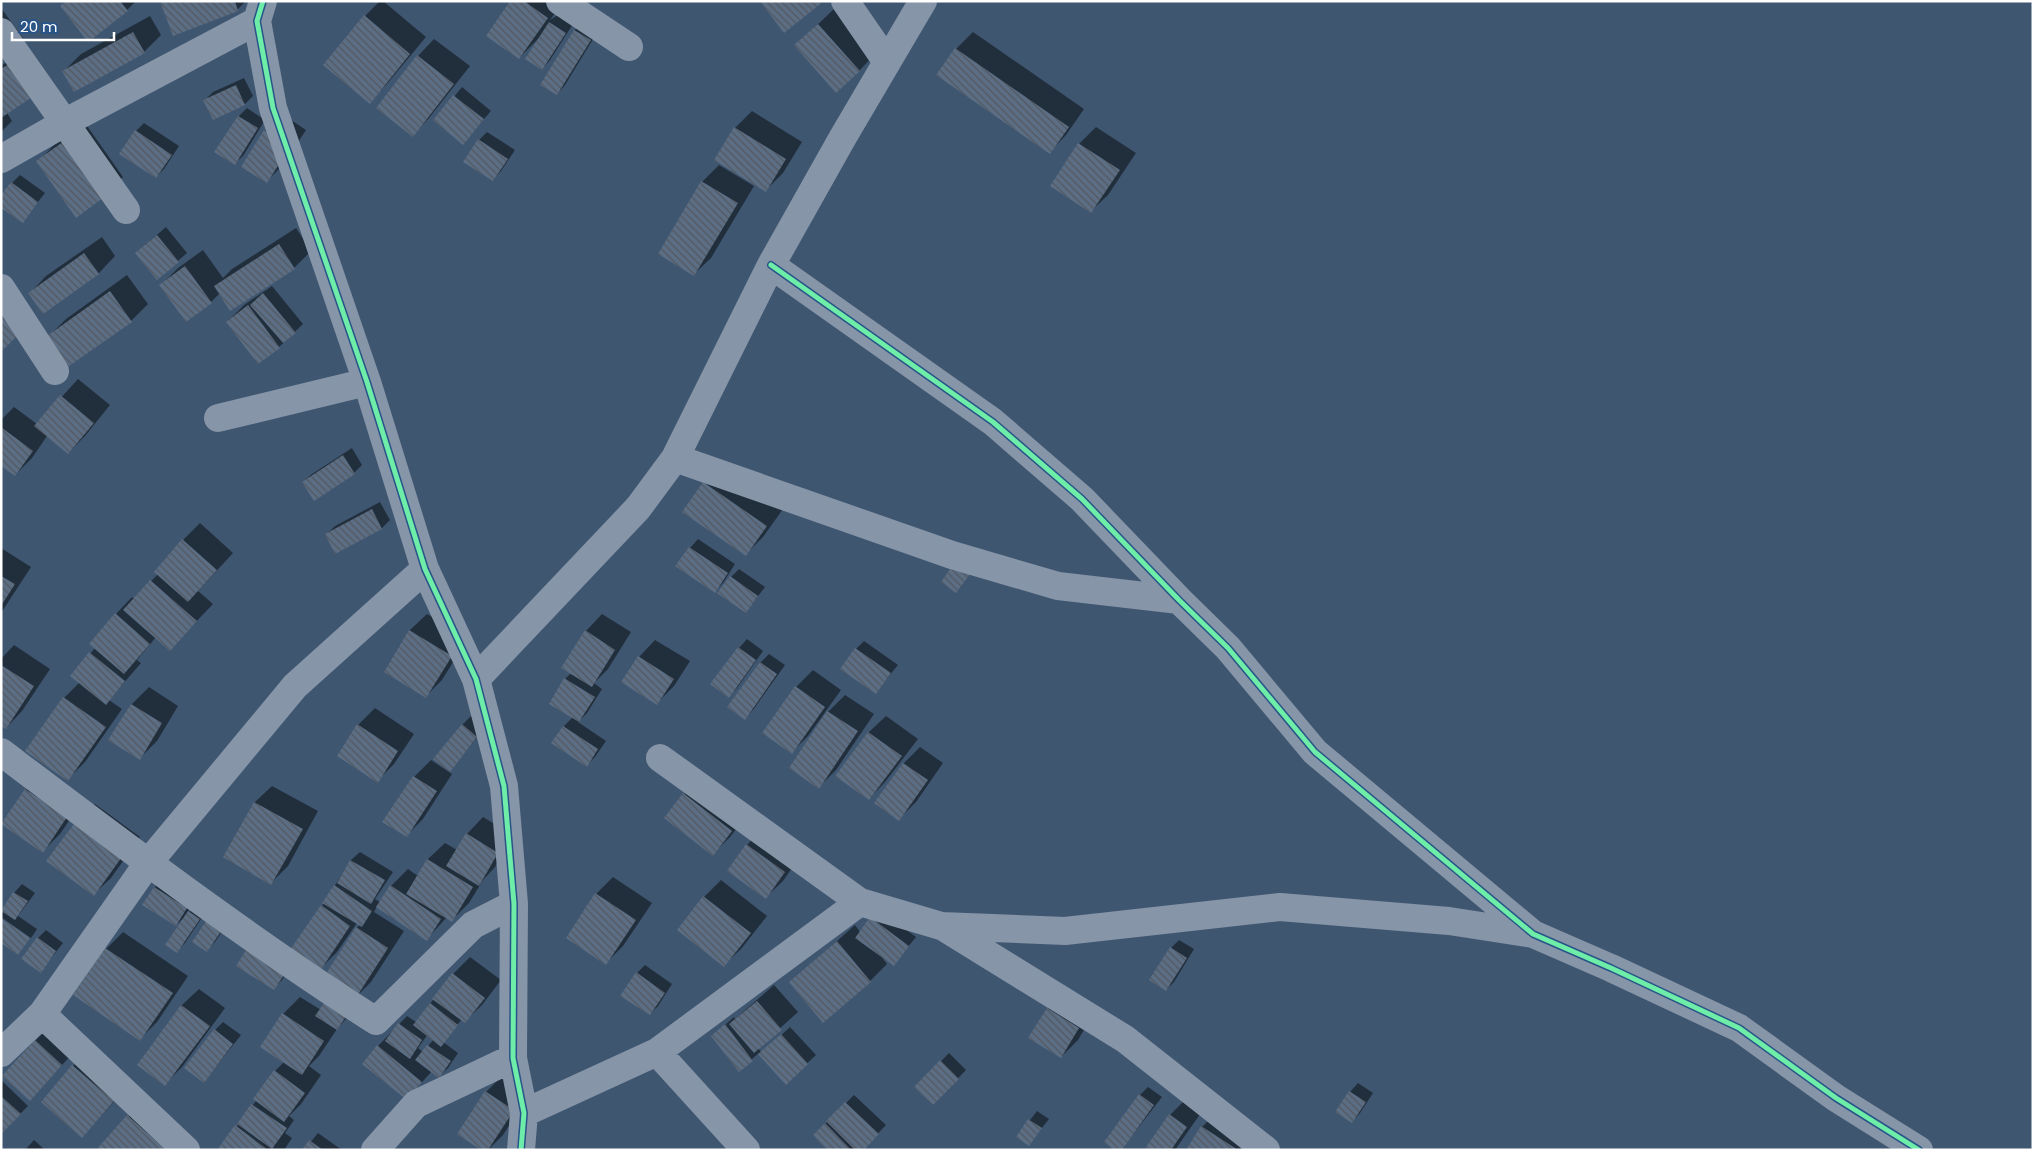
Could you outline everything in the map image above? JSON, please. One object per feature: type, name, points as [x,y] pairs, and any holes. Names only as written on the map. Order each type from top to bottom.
[{"type":"street","points":[[560,1],[629,47]]},
{"type":"street","points":[[845,1],[887,62]]},
{"type":"street","points":[[476,679],[638,508],[675,458],[771,265],[923,1]]},
{"type":"street","points":[[1,160],[260,11],[274,108],[366,382],[425,569],[476,679],[504,786],[514,904],[512,1058],[524,1113],[521,1150]]},
{"type":"street","points":[[1,32],[126,210]]},
{"type":"street","points":[[771,265],[993,422],[1082,499],[1178,600],[1228,648],[1315,752],[1532,934]]},
{"type":"street","points":[[1,288],[55,371]]},
{"type":"street","points":[[218,418],[366,382]]},
{"type":"street","points":[[675,458],[952,555],[1049,584],[1178,600]]},
{"type":"street","points":[[1,1053],[42,1014],[148,863],[296,686],[425,569]]},
{"type":"street","points":[[1,752],[148,863],[313,981],[376,1021],[472,926],[514,904]]},
{"type":"street","points":[[660,758],[860,902],[941,926],[1065,931],[1280,907],[1449,921],[1532,934],[1611,968],[1739,1028],[1836,1098],[1919,1150]]},
{"type":"street","points":[[524,1113],[657,1052],[860,902]]},
{"type":"street","points":[[941,926],[1125,1039],[1266,1150]]},
{"type":"street","points":[[42,1014],[186,1150]]},
{"type":"street","points":[[657,1052],[746,1150]]},
{"type":"street","points":[[375,1150],[416,1104],[512,1058]]},
{"type":"building","points":[[66,1],[120,1],[128,11],[88,42],[60,6]]},
{"type":"building","points":[[160,1],[235,1],[238,11],[173,36]]},
{"type":"building","points":[[510,1],[524,1],[548,18],[519,59],[486,36]]},
{"type":"building","points":[[760,1],[824,1],[784,33]]},
{"type":"building","points":[[364,15],[410,54],[370,104],[323,65]]},
{"type":"building","points":[[549,22],[566,33],[542,70],[525,59]]},
{"type":"building","points":[[818,24],[860,71],[836,93],[794,45]]},
{"type":"building","points":[[574,30],[591,40],[557,95],[540,85]]},
{"type":"building","points":[[133,32],[145,53],[74,92],[62,71]]},
{"type":"building","points":[[955,48],[1069,127],[1050,154],[936,75]]},
{"type":"building","points":[[417,55],[454,84],[413,137],[376,108]]},
{"type":"building","points":[[9,64],[32,97],[1,118],[1,69]]},
{"type":"building","points":[[236,85],[245,105],[213,120],[203,100]]},
{"type":"building","points":[[453,95],[484,119],[463,145],[433,120]]},
{"type":"building","points":[[238,116],[258,128],[235,165],[214,152]]},
{"type":"building","points":[[734,127],[786,159],[766,192],[714,160]]},
{"type":"building","points":[[135,130],[172,155],[156,178],[119,154]]},
{"type":"building","points":[[264,130],[290,147],[267,183],[241,167]]},
{"type":"building","points":[[67,139],[107,195],[76,218],[36,161]]},
{"type":"building","points":[[478,139],[508,159],[493,181],[463,162]]},
{"type":"building","points":[[1078,143],[1120,170],[1091,213],[1050,186]]},
{"type":"building","points":[[701,181],[738,203],[694,276],[658,254]]},
{"type":"building","points":[[11,182],[38,202],[23,223],[1,208],[1,195]]},
{"type":"building","points":[[157,235],[179,262],[157,280],[135,253]]},
{"type":"building","points":[[279,244],[295,269],[230,311],[214,286]]},
{"type":"building","points":[[84,253],[99,274],[43,314],[28,293]]},
{"type":"building","points":[[185,266],[212,303],[186,322],[159,285]]},
{"type":"building","points":[[110,291],[132,322],[69,366],[47,336]]},
{"type":"building","points":[[263,293],[296,333],[283,343],[250,305]]},
{"type":"building","points":[[248,305],[280,348],[258,364],[226,322]]},
{"type":"building","points":[[1,316],[19,334],[1,352]]},
{"type":"building","points":[[60,395],[94,423],[68,454],[34,426]]},
{"type":"building","points":[[1,427],[33,451],[15,476],[1,466]]},
{"type":"building","points":[[343,455],[355,474],[314,501],[302,482]]},
{"type":"building","points":[[703,482],[767,526],[746,556],[682,512]]},
{"type":"building","points":[[372,509],[382,529],[335,554],[325,534]]},
{"type":"building","points":[[182,539],[217,570],[188,602],[154,572]]},
{"type":"building","points":[[689,547],[728,573],[715,593],[675,566]]},
{"type":"building","points":[[955,562],[970,574],[956,593],[941,582]]},
{"type":"building","points":[[1,576],[15,584],[1,606]]},
{"type":"building","points":[[730,576],[758,596],[746,613],[717,593]]},
{"type":"building","points":[[150,580],[197,621],[170,651],[123,610]]},
{"type":"building","points":[[115,613],[150,644],[124,674],[89,644]]},
{"type":"building","points":[[409,630],[452,656],[426,698],[384,672]]},
{"type":"building","points":[[585,630],[615,650],[592,687],[561,668]]},
{"type":"building","points":[[738,647],[756,660],[729,698],[710,684]]},
{"type":"building","points":[[855,648],[891,673],[876,694],[840,669]]},
{"type":"building","points":[[89,652],[125,681],[106,705],[70,676]]},
{"type":"building","points":[[638,656],[674,679],[657,705],[621,682]]},
{"type":"building","points":[[760,662],[777,674],[745,720],[727,707]]},
{"type":"building","points":[[1,665],[34,686],[6,729],[1,726]]},
{"type":"building","points":[[564,678],[595,697],[579,722],[549,704]]},
{"type":"building","points":[[795,686],[825,707],[792,754],[762,733]]},
{"type":"building","points":[[63,697],[106,727],[68,781],[25,751]]},
{"type":"building","points":[[131,704],[162,723],[140,760],[108,740]]},
{"type":"building","points":[[827,711],[858,731],[819,789],[789,768]]},
{"type":"building","points":[[357,724],[398,751],[378,783],[337,756]]},
{"type":"building","points":[[462,724],[477,737],[450,772],[433,759]]},
{"type":"building","points":[[563,726],[598,749],[587,767],[551,743]]},
{"type":"building","points":[[868,732],[902,756],[869,800],[835,776]]},
{"type":"building","points":[[903,763],[928,780],[899,821],[874,803]]},
{"type":"building","points":[[413,776],[437,791],[407,837],[382,822]]},
{"type":"building","points":[[25,789],[67,817],[43,853],[1,824]]},
{"type":"building","points":[[683,793],[732,831],[713,856],[664,818]]},
{"type":"building","points":[[254,802],[303,829],[271,885],[223,857]]},
{"type":"building","points":[[77,820],[124,854],[94,896],[46,861]]},
{"type":"building","points":[[466,833],[498,853],[479,886],[446,866]]},
{"type":"building","points":[[746,844],[785,872],[766,899],[727,871]]},
{"type":"building","points":[[427,859],[473,887],[452,922],[406,894]]},
{"type":"building","points":[[350,860],[385,880],[371,904],[337,883]]},
{"type":"building","points":[[334,885],[372,911],[362,927],[322,903]]},
{"type":"building","points":[[390,885],[441,919],[427,941],[376,907]]},
{"type":"building","points":[[154,887],[187,908],[176,926],[142,905]]},
{"type":"building","points":[[13,892],[28,901],[15,920],[1,911]]},
{"type":"building","points":[[595,893],[636,920],[606,965],[566,938]]},
{"type":"building","points":[[703,896],[751,933],[724,967],[677,930]]},
{"type":"building","points":[[321,905],[350,926],[320,971],[290,950]]},
{"type":"building","points":[[188,911],[200,919],[177,953],[165,945]]},
{"type":"building","points":[[870,917],[909,946],[894,966],[855,938]]},
{"type":"building","points":[[1,918],[30,938],[18,955],[1,943]]},
{"type":"building","points":[[207,920],[222,930],[207,952],[192,942]]},
{"type":"building","points":[[356,927],[388,948],[354,1001],[322,980]]},
{"type":"building","points":[[37,937],[56,951],[41,973],[21,959]]},
{"type":"building","points":[[837,941],[871,982],[823,1023],[789,982]]},
{"type":"building","points":[[248,947],[286,972],[274,990],[236,966]]},
{"type":"building","points":[[1170,947],[1187,958],[1166,991],[1149,980]]},
{"type":"building","points":[[105,948],[173,993],[140,1041],[73,995]]},
{"type":"building","points":[[636,972],[665,993],[650,1015],[620,996]]},
{"type":"building","points":[[452,973],[485,998],[465,1023],[432,999]]},
{"type":"building","points":[[328,997],[349,1012],[337,1030],[315,1016]]},
{"type":"building","points":[[757,1001],[782,1030],[754,1053],[729,1024]]},
{"type":"building","points":[[430,1003],[458,1025],[441,1047],[413,1025]]},
{"type":"building","points":[[181,1005],[210,1026],[165,1086],[137,1065]]},
{"type":"building","points":[[1047,1008],[1079,1028],[1061,1058],[1028,1038]]},
{"type":"building","points":[[282,1013],[324,1041],[302,1075],[260,1047]]},
{"type":"building","points":[[398,1023],[422,1040],[410,1059],[385,1041]]},
{"type":"building","points":[[725,1024],[753,1061],[739,1072],[711,1036]]},
{"type":"building","points":[[214,1029],[233,1044],[204,1083],[184,1068]]},
{"type":"building","points":[[781,1034],[808,1064],[786,1085],[758,1054]]},
{"type":"building","points":[[35,1040],[62,1065],[30,1101],[2,1076]]},
{"type":"building","points":[[377,1045],[422,1082],[407,1100],[362,1064]]},
{"type":"building","points":[[427,1045],[451,1061],[439,1078],[415,1060]]},
{"type":"building","points":[[940,1060],[959,1079],[933,1105],[914,1087]]},
{"type":"building","points":[[72,1065],[114,1101],[82,1138],[41,1102]]},
{"type":"building","points":[[274,1070],[305,1093],[284,1122],[253,1099]]},
{"type":"building","points":[[485,1091],[514,1110],[488,1150],[481,1150],[457,1134]]},
{"type":"building","points":[[1349,1091],[1366,1102],[1352,1123],[1335,1112]]},
{"type":"building","points":[[1139,1094],[1154,1105],[1122,1150],[1114,1150],[1104,1142]]},
{"type":"building","points":[[1,1096],[21,1114],[1,1134]]},
{"type":"building","points":[[845,1102],[879,1134],[864,1150],[855,1150],[826,1121]]},
{"type":"building","points":[[251,1104],[287,1128],[272,1149],[237,1124]]},
{"type":"building","points":[[1169,1114],[1187,1127],[1171,1150],[1144,1150]]},
{"type":"building","points":[[127,1115],[166,1150],[96,1150]]},
{"type":"building","points":[[1028,1119],[1042,1128],[1029,1146],[1016,1137]]},
{"type":"building","points":[[825,1123],[851,1150],[827,1150],[813,1135]]},
{"type":"building","points":[[235,1125],[268,1150],[217,1150]]},
{"type":"building","points":[[1201,1126],[1238,1150],[1186,1150]]},
{"type":"building","points":[[309,1140],[323,1150],[302,1150]]},
{"type":"cycle path","points":[[263,1],[257,21],[273,108],[367,382],[425,569],[476,679],[504,786],[514,904],[513,1058],[524,1113],[521,1150]]},
{"type":"cycle path","points":[[771,265],[993,422],[1082,499],[1228,648],[1315,752],[1533,934],[1739,1028],[1836,1098],[1919,1150]]}]
